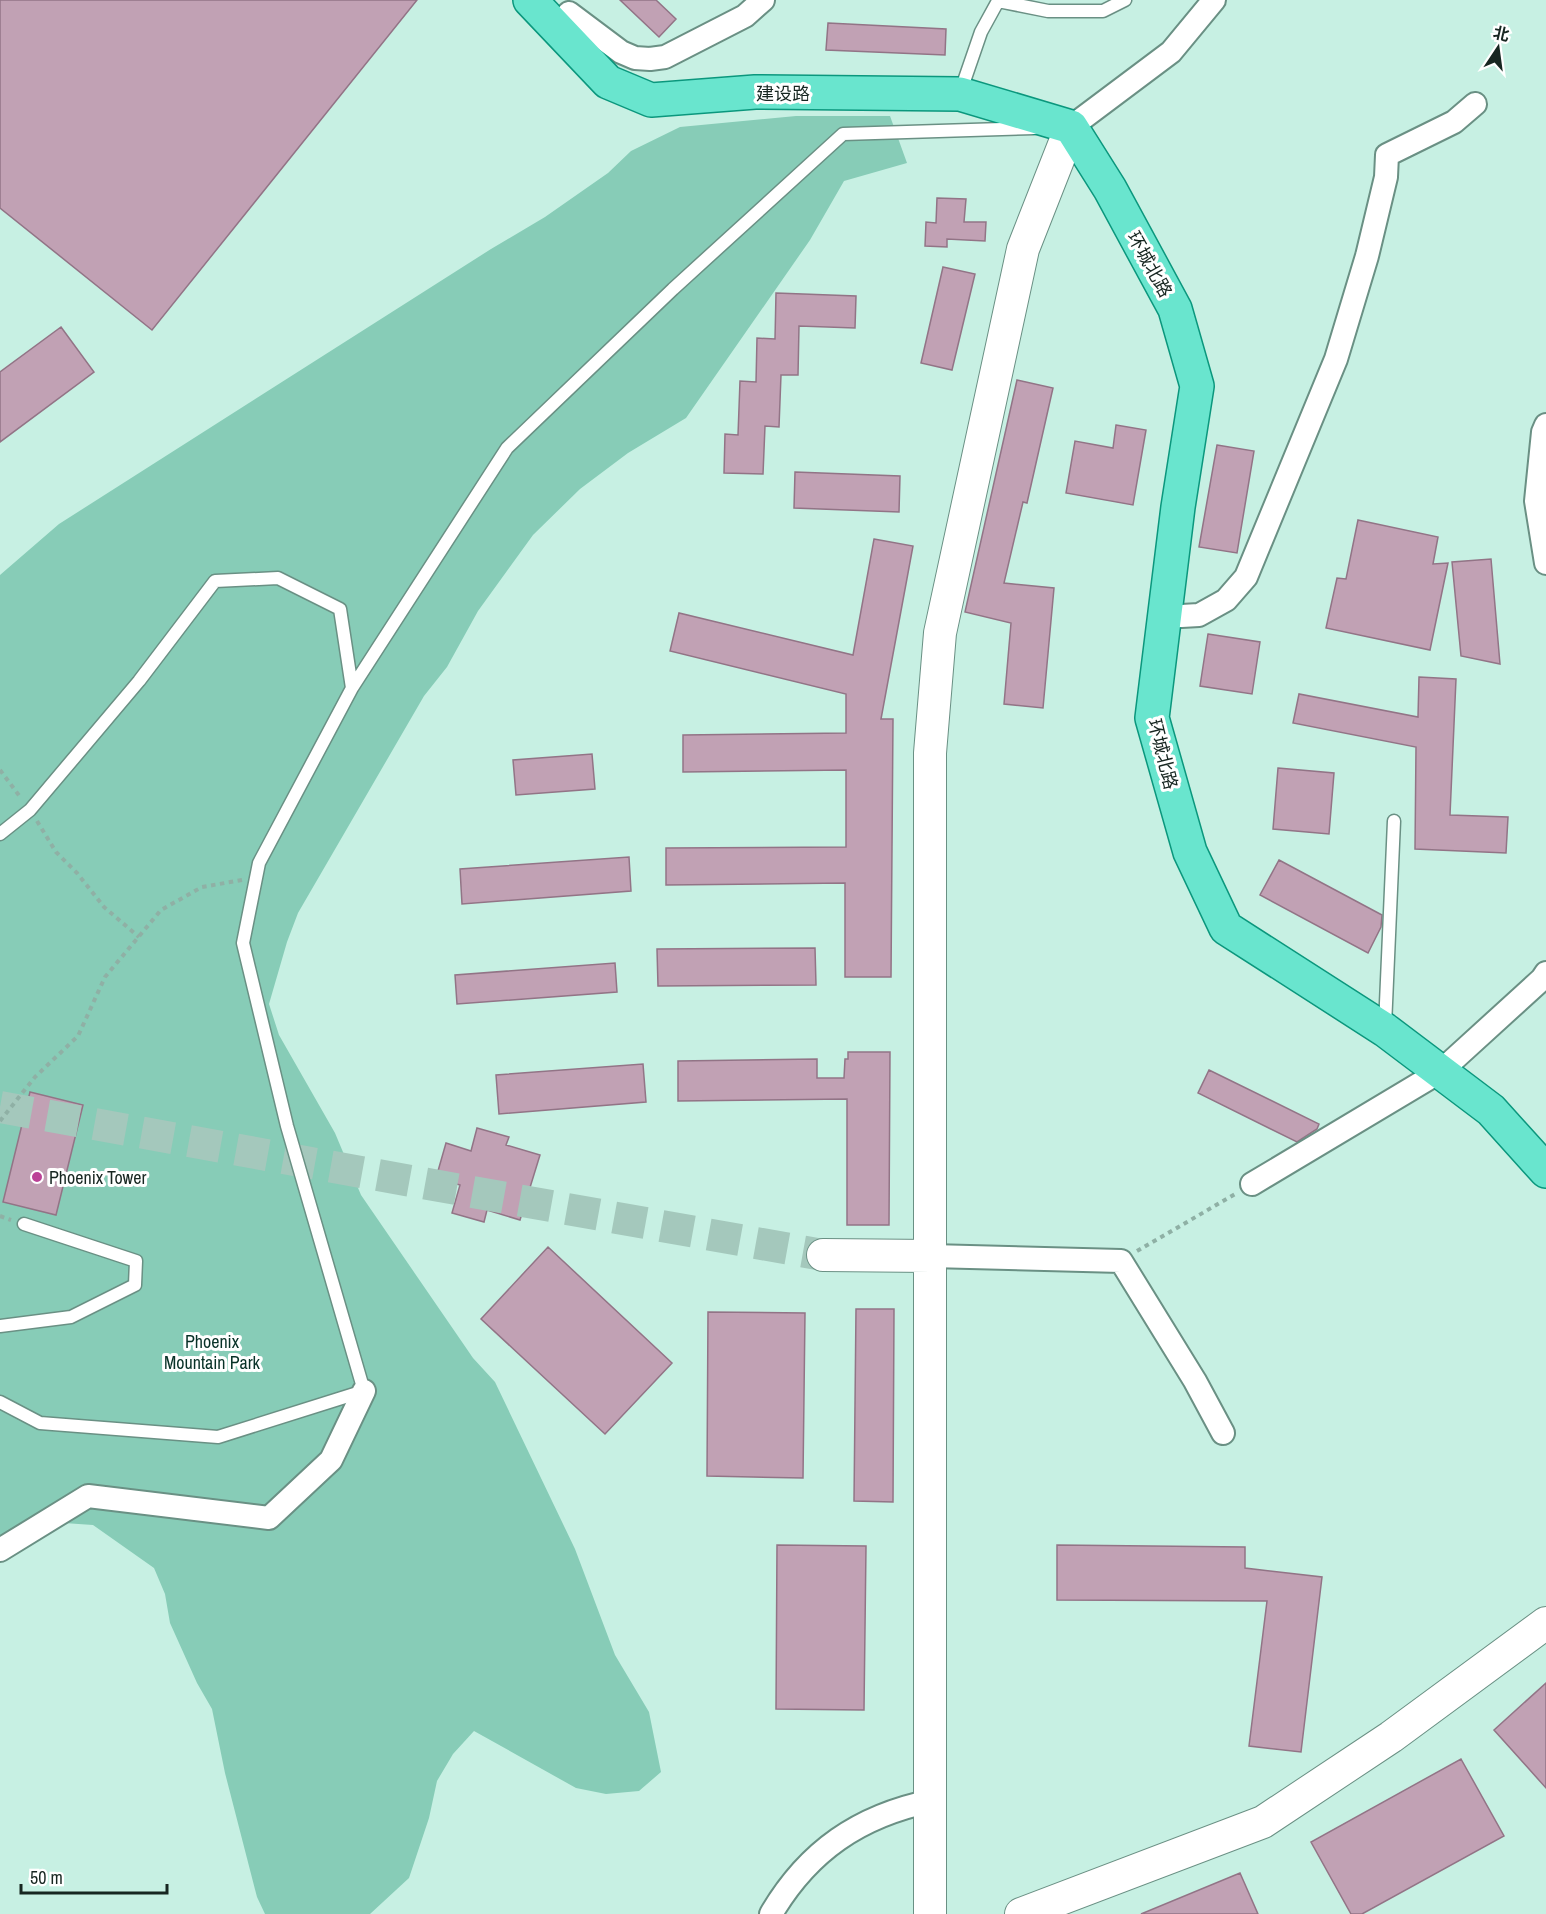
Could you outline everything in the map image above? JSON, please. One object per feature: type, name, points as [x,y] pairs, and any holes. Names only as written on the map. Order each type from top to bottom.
[{"type":"main road","name":"建设路","points":[[530,0],[608,82],[651,100],[754,92],[960,94],[1071,127]]},
{"type":"main road","name":"环城北路","points":[[1071,127],[1110,189],[1175,309],[1197,386],[1178,507],[1152,718],[1190,852],[1226,928],[1385,1030],[1441,1071],[1491,1110],[1546,1171]]},
{"type":"street","points":[[556,28],[568,13],[621,52],[635,58],[665,57],[745,16],[763,0]]},
{"type":"street","points":[[930,1914],[930,753],[939,633],[1023,249],[1071,127],[1171,52],[1214,0]]},
{"type":"street","points":[[1164,617],[1199,615],[1226,600],[1246,577],[1336,359],[1367,256],[1386,177],[1387,155],[1454,122],[1475,104]]},
{"type":"street","points":[[1546,425],[1543,432],[1536,501],[1546,563]]},
{"type":"street","points":[[1252,1184],[1441,1071],[1546,973]]},
{"type":"street","points":[[822,1255],[1121,1261],[1195,1381],[1223,1433]]},
{"type":"street","points":[[0,1550],[87,1496],[269,1518],[331,1460],[364,1391]]},
{"type":"street","points":[[1021,1914],[1263,1822],[1400,1731],[1546,1623]]},
{"type":"street","points":[[771,1914],[799,1873],[837,1839],[859,1825],[882,1815],[906,1806],[930,1801]]},
{"type":"lane","points":[[960,94],[981,32],[998,1],[1048,11],[1103,11],[1125,0]]},
{"type":"lane","points":[[0,1402],[40,1423],[218,1437],[364,1391],[287,1126],[243,943],[259,863],[352,688],[507,448],[673,289],[843,134],[1071,127]]},
{"type":"lane","points":[[0,834],[30,810],[139,681],[215,581],[278,578],[340,609],[352,688]]},
{"type":"lane","points":[[1385,1030],[1394,821]]},
{"type":"lane","points":[[0,1326],[71,1317],[135,1285],[136,1260],[24,1224]]},
{"type":"path","points":[[0,770],[30,810],[56,852],[77,873],[104,907],[139,937]]},
{"type":"path","points":[[0,1121],[35,1077],[78,1036],[105,977],[161,910],[202,886],[256,878]]},
{"type":"path","points":[[1121,1261],[1252,1184]]},
{"type":"green space","name":"Phoenix Mountain Park","points":[[796,116],[890,116],[907,163],[844,181],[810,240],[686,418],[628,453],[580,489],[533,535],[478,611],[447,667],[424,696],[298,913],[269,1004],[279,1035],[335,1133],[361,1195],[473,1358],[495,1382],[575,1549],[615,1655],[649,1712],[661,1772],[639,1791],[606,1794],[576,1788],[474,1731],[453,1754],[437,1781],[429,1818],[409,1878],[370,1914],[265,1914],[257,1897],[225,1773],[212,1709],[197,1683],[170,1623],[165,1594],[154,1568],[93,1525],[64,1523],[0,1536],[0,575],[59,524],[545,217],[608,173],[631,151],[680,127]]},
{"type":"building","points":[[0,0],[417,0],[152,330],[0,208]]},
{"type":"building","points":[[620,0],[656,0],[676,19],[659,37]]},
{"type":"building","points":[[828,23],[946,29],[945,55],[826,50]]},
{"type":"building","points":[[937,198],[966,199],[964,222],[986,222],[985,241],[947,239],[947,247],[925,246],[926,222],[936,223]]},
{"type":"building","points":[[943,267],[975,274],[952,370],[921,363]]},
{"type":"building","points":[[776,293],[856,296],[855,328],[799,326],[798,375],[781,375],[779,427],[765,426],[763,474],[724,473],[725,434],[738,435],[740,381],[756,382],[757,338],[775,339]]},
{"type":"building","points":[[61,327],[94,372],[0,442],[0,372]]},
{"type":"building","points":[[1017,380],[1053,388],[1027,503],[1023,502],[1004,583],[1054,588],[1043,708],[1004,704],[1011,623],[965,612]]},
{"type":"building","points":[[1116,425],[1146,430],[1133,505],[1066,493],[1075,441],[1113,448]]},
{"type":"building","points":[[1217,445],[1254,451],[1237,553],[1199,547]]},
{"type":"building","points":[[795,472],[900,476],[899,512],[794,508]]},
{"type":"building","points":[[1358,520],[1438,537],[1433,564],[1448,563],[1430,650],[1326,628],[1337,578],[1346,579]]},
{"type":"building","points":[[874,539],[913,546],[881,719],[893,719],[891,977],[845,977],[845,883],[666,885],[666,848],[846,847],[846,770],[683,772],[683,735],[846,733],[846,694],[670,651],[679,613],[853,655]]},
{"type":"building","points":[[1491,559],[1500,664],[1461,656],[1452,562]]},
{"type":"building","points":[[1208,634],[1260,642],[1252,694],[1200,686]]},
{"type":"building","points":[[1419,677],[1456,679],[1450,815],[1508,817],[1506,853],[1415,849],[1416,747],[1293,723],[1299,694],[1418,717]]},
{"type":"building","points":[[592,754],[595,789],[516,795],[513,760]]},
{"type":"building","points":[[1278,768],[1334,773],[1329,834],[1273,829]]},
{"type":"building","points":[[629,857],[631,891],[462,904],[460,869]]},
{"type":"building","points":[[1279,860],[1382,915],[1381,927],[1368,953],[1260,895]]},
{"type":"building","points":[[815,948],[816,985],[658,986],[657,949]]},
{"type":"building","points":[[615,963],[617,992],[457,1004],[455,975]]},
{"type":"building","points":[[848,1052],[890,1052],[889,1225],[847,1225],[847,1099],[678,1101],[678,1061],[817,1059],[817,1078],[844,1078],[845,1059],[848,1059]]},
{"type":"building","points":[[643,1064],[646,1102],[499,1114],[496,1075]]},
{"type":"building","points":[[1209,1070],[1319,1124],[1317,1129],[1297,1142],[1198,1093]]},
{"type":"building","name":"Phoenix Tower","points":[[30,1092],[83,1105],[56,1215],[3,1202]]},
{"type":"building","points":[[477,1128],[509,1137],[506,1145],[540,1155],[520,1220],[487,1210],[484,1222],[452,1213],[460,1185],[436,1178],[446,1143],[471,1151]]},
{"type":"building","points":[[548,1247],[672,1363],[605,1434],[481,1319]]},
{"type":"building","points":[[856,1309],[894,1309],[893,1502],[854,1501]]},
{"type":"building","points":[[708,1312],[805,1313],[803,1478],[707,1476]]},
{"type":"building","points":[[777,1545],[866,1546],[864,1710],[776,1709]]},
{"type":"building","points":[[1057,1545],[1245,1547],[1245,1568],[1322,1577],[1301,1752],[1249,1746],[1267,1601],[1057,1600]]},
{"type":"building","points":[[1546,1683],[1546,1788],[1494,1730]]},
{"type":"building","points":[[1461,1759],[1504,1836],[1362,1914],[1351,1914],[1311,1842]]},
{"type":"building","points":[[1240,1873],[1258,1914],[1141,1914]]},
{"type":"tunnel","points":[[0,1107],[823,1255]]},
{"type":"place","name":"Phoenix Tower","points":[[37,1177]]}]
